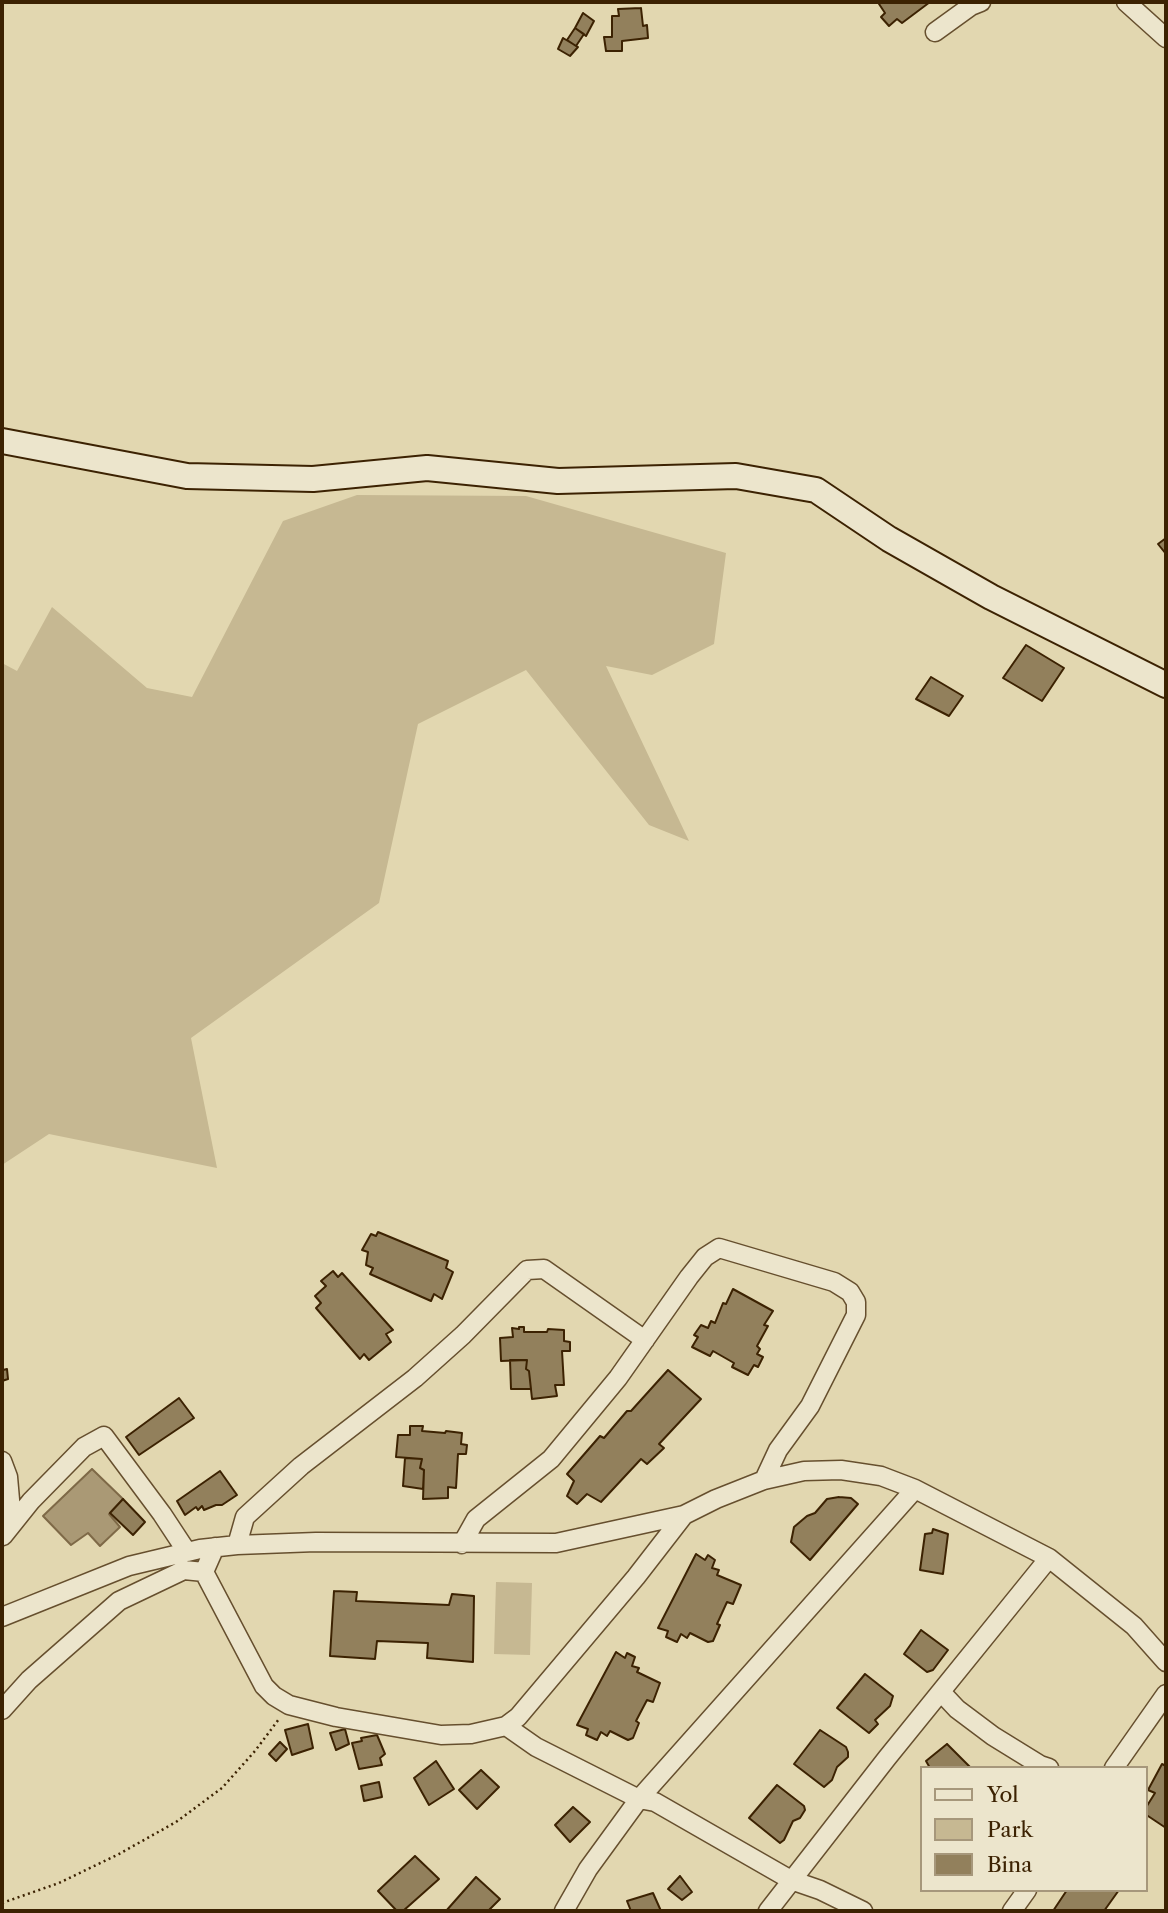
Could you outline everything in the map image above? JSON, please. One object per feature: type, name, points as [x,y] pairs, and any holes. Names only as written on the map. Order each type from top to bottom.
[{"type":"street","points":[[935,32],[971,6],[981,2]]},
{"type":"street","points":[[1126,2],[1166,38]]},
{"type":"street","points":[[2,441],[187,476],[313,479],[427,468],[558,481],[736,476],[816,490],[890,539],[991,597],[1166,685]]},
{"type":"street","points":[[462,1544],[475,1520],[551,1459],[618,1378],[689,1277],[705,1257],[719,1248],[834,1282],[850,1292],[856,1302],[856,1315],[810,1406],[778,1450],[764,1480]]},
{"type":"street","points":[[237,1545],[246,1517],[301,1466],[415,1378],[463,1335],[527,1270],[544,1269],[645,1340]]},
{"type":"street","points":[[3,1539],[31,1501],[84,1447],[104,1436],[187,1552]]},
{"type":"street","points":[[2,1461],[8,1477],[11,1511],[3,1539]]},
{"type":"street","points":[[2,1617],[129,1566],[215,1547],[328,1542],[556,1543],[684,1515],[764,1480],[804,1471],[841,1470],[881,1476],[915,1489],[1049,1558],[1134,1626],[1166,1662]]},
{"type":"street","points":[[564,1911],[587,1868],[639,1799],[915,1489]]},
{"type":"street","points":[[204,1572],[264,1686],[289,1705],[336,1717],[442,1735],[471,1734],[506,1726],[518,1717],[684,1515]]},
{"type":"street","points":[[204,1572],[215,1547]]},
{"type":"street","points":[[768,1911],[1049,1558]]},
{"type":"street","points":[[2,1710],[29,1680],[119,1601],[184,1570],[204,1572]]},
{"type":"street","points":[[941,1692],[957,1709],[993,1736],[1043,1766]]},
{"type":"street","points":[[1115,1766],[1166,1693]]},
{"type":"street","points":[[506,1726],[536,1747],[639,1799],[655,1802],[791,1881],[820,1889],[863,1911]]},
{"type":"street","points":[[1012,1911],[1026,1892]]},
{"type":"path","points":[[2,1903],[59,1883],[176,1822],[222,1788],[255,1751],[289,1705]]},
{"type":"green space","points":[[357,495],[526,496],[726,553],[714,644],[652,675],[606,666],[689,841],[649,825],[526,670],[418,724],[379,903],[191,1038],[217,1168],[49,1134],[2,1165],[2,663],[17,671],[52,607],[147,688],[192,697],[283,521]]},
{"type":"green space","points":[[496,1582],[532,1583],[530,1655],[494,1654]]},
{"type":"shaded area","points":[[92,1469],[123,1499],[109,1514],[120,1527],[100,1546],[88,1533],[71,1545],[43,1516]]},
{"type":"building","points":[[930,2],[902,23],[897,19],[889,26],[881,17],[885,13],[879,4]]},
{"type":"building","points":[[641,8],[643,26],[647,25],[648,38],[622,41],[622,51],[606,51],[604,37],[612,37],[612,16],[619,16],[618,9]]},
{"type":"building","points":[[583,13],[594,21],[586,36],[575,28]]},
{"type":"building","points":[[575,28],[584,34],[576,46],[567,40]]},
{"type":"building","points":[[563,38],[578,47],[570,56],[558,49]]},
{"type":"building","points":[[1166,538],[1166,554],[1158,544]]},
{"type":"building","points":[[1026,645],[1064,668],[1042,701],[1003,678]]},
{"type":"building","points":[[931,677],[963,696],[949,716],[916,699]]},
{"type":"building","points":[[378,1232],[448,1261],[446,1268],[453,1272],[442,1299],[434,1294],[431,1301],[370,1274],[373,1268],[366,1265],[368,1252],[362,1250],[371,1234],[376,1236]]},
{"type":"building","points":[[333,1271],[338,1277],[342,1273],[393,1330],[386,1334],[391,1342],[369,1360],[364,1354],[360,1359],[316,1308],[321,1303],[315,1296],[326,1286],[321,1281]]},
{"type":"building","points":[[733,1289],[773,1311],[764,1325],[768,1326],[757,1346],[760,1349],[757,1354],[763,1357],[758,1367],[754,1365],[748,1375],[732,1367],[734,1363],[713,1351],[710,1356],[692,1347],[698,1337],[694,1335],[701,1325],[708,1328],[711,1321],[715,1323],[723,1303],[726,1304]]},
{"type":"building","points":[[524,1327],[524,1332],[564,1330],[564,1341],[570,1342],[570,1351],[562,1351],[564,1385],[555,1385],[557,1396],[532,1399],[529,1371],[526,1369],[527,1360],[501,1361],[500,1338],[513,1337],[512,1328]]},
{"type":"building","points":[[510,1360],[527,1360],[526,1369],[529,1371],[531,1389],[511,1389]]},
{"type":"building","points":[[2,1366],[3,1370],[7,1369],[8,1379],[2,1381]]},
{"type":"building","points":[[668,1370],[701,1399],[659,1444],[664,1448],[647,1464],[641,1459],[601,1502],[587,1494],[577,1504],[567,1496],[574,1481],[567,1474],[600,1436],[604,1438]]},
{"type":"building","points":[[179,1398],[194,1418],[139,1455],[126,1437]]},
{"type":"building","points":[[410,1426],[423,1426],[422,1431],[462,1433],[461,1444],[467,1445],[466,1454],[458,1454],[456,1488],[448,1487],[448,1498],[423,1499],[424,1470],[420,1468],[422,1459],[396,1457],[398,1435],[410,1435]]},
{"type":"building","points":[[405,1458],[422,1459],[420,1468],[424,1470],[423,1489],[403,1486]]},
{"type":"building","points":[[220,1471],[237,1495],[222,1505],[204,1510],[202,1506],[198,1510],[196,1507],[185,1515],[177,1501]]},
{"type":"building","points":[[851,1498],[858,1504],[810,1560],[791,1542],[794,1527],[815,1513],[827,1499]]},
{"type":"building","points":[[123,1499],[145,1522],[133,1535],[110,1513]]},
{"type":"building","points":[[933,1529],[948,1534],[943,1574],[920,1570],[925,1534],[932,1533]]},
{"type":"building","points":[[696,1554],[705,1560],[708,1555],[715,1560],[712,1568],[719,1570],[717,1575],[741,1585],[733,1604],[727,1602],[713,1641],[708,1642],[690,1633],[687,1638],[681,1634],[677,1642],[666,1637],[668,1631],[658,1628]]},
{"type":"building","points":[[334,1591],[357,1592],[356,1601],[449,1605],[452,1594],[474,1596],[473,1662],[427,1658],[428,1643],[377,1641],[375,1659],[330,1656]]},
{"type":"building","points":[[921,1630],[948,1650],[933,1670],[927,1672],[904,1654]]},
{"type":"building","points":[[616,1652],[625,1658],[627,1653],[635,1657],[632,1666],[639,1668],[637,1672],[660,1683],[653,1702],[647,1700],[636,1721],[639,1723],[633,1738],[628,1740],[610,1731],[607,1736],[601,1732],[597,1740],[586,1735],[588,1729],[577,1725]]},
{"type":"building","points":[[865,1674],[893,1696],[890,1706],[875,1720],[878,1724],[869,1733],[837,1708]]},
{"type":"building","points":[[308,1724],[313,1748],[292,1755],[285,1730]]},
{"type":"building","points":[[345,1729],[349,1744],[336,1750],[330,1733]]},
{"type":"building","points":[[820,1730],[846,1747],[848,1752],[848,1757],[837,1767],[832,1780],[824,1787],[794,1764]]},
{"type":"building","points":[[377,1735],[385,1754],[380,1758],[382,1765],[359,1769],[352,1743]]},
{"type":"building","points":[[280,1742],[287,1749],[276,1761],[269,1754]]},
{"type":"building","points":[[947,1744],[969,1766],[929,1766],[926,1761]]},
{"type":"building","points":[[436,1761],[454,1789],[429,1805],[414,1778]]},
{"type":"building","points":[[1162,1764],[1166,1766],[1166,1828],[1147,1815],[1147,1806],[1155,1793],[1148,1790]]},
{"type":"building","points":[[481,1770],[499,1787],[477,1809],[459,1790]]},
{"type":"building","points":[[379,1782],[382,1797],[364,1801],[361,1786]]},
{"type":"building","points":[[777,1785],[804,1806],[805,1810],[800,1818],[793,1821],[780,1843],[749,1818]]},
{"type":"building","points":[[573,1807],[590,1822],[570,1842],[555,1825]]},
{"type":"building","points":[[415,1856],[439,1879],[403,1911],[397,1911],[378,1891]]},
{"type":"building","points":[[680,1876],[692,1892],[682,1900],[668,1889]]},
{"type":"building","points":[[476,1877],[500,1899],[488,1911],[446,1911]]},
{"type":"building","points":[[1066,1892],[1118,1892],[1104,1911],[1053,1911]]},
{"type":"building","points":[[653,1893],[661,1911],[631,1911],[627,1901]]}]
